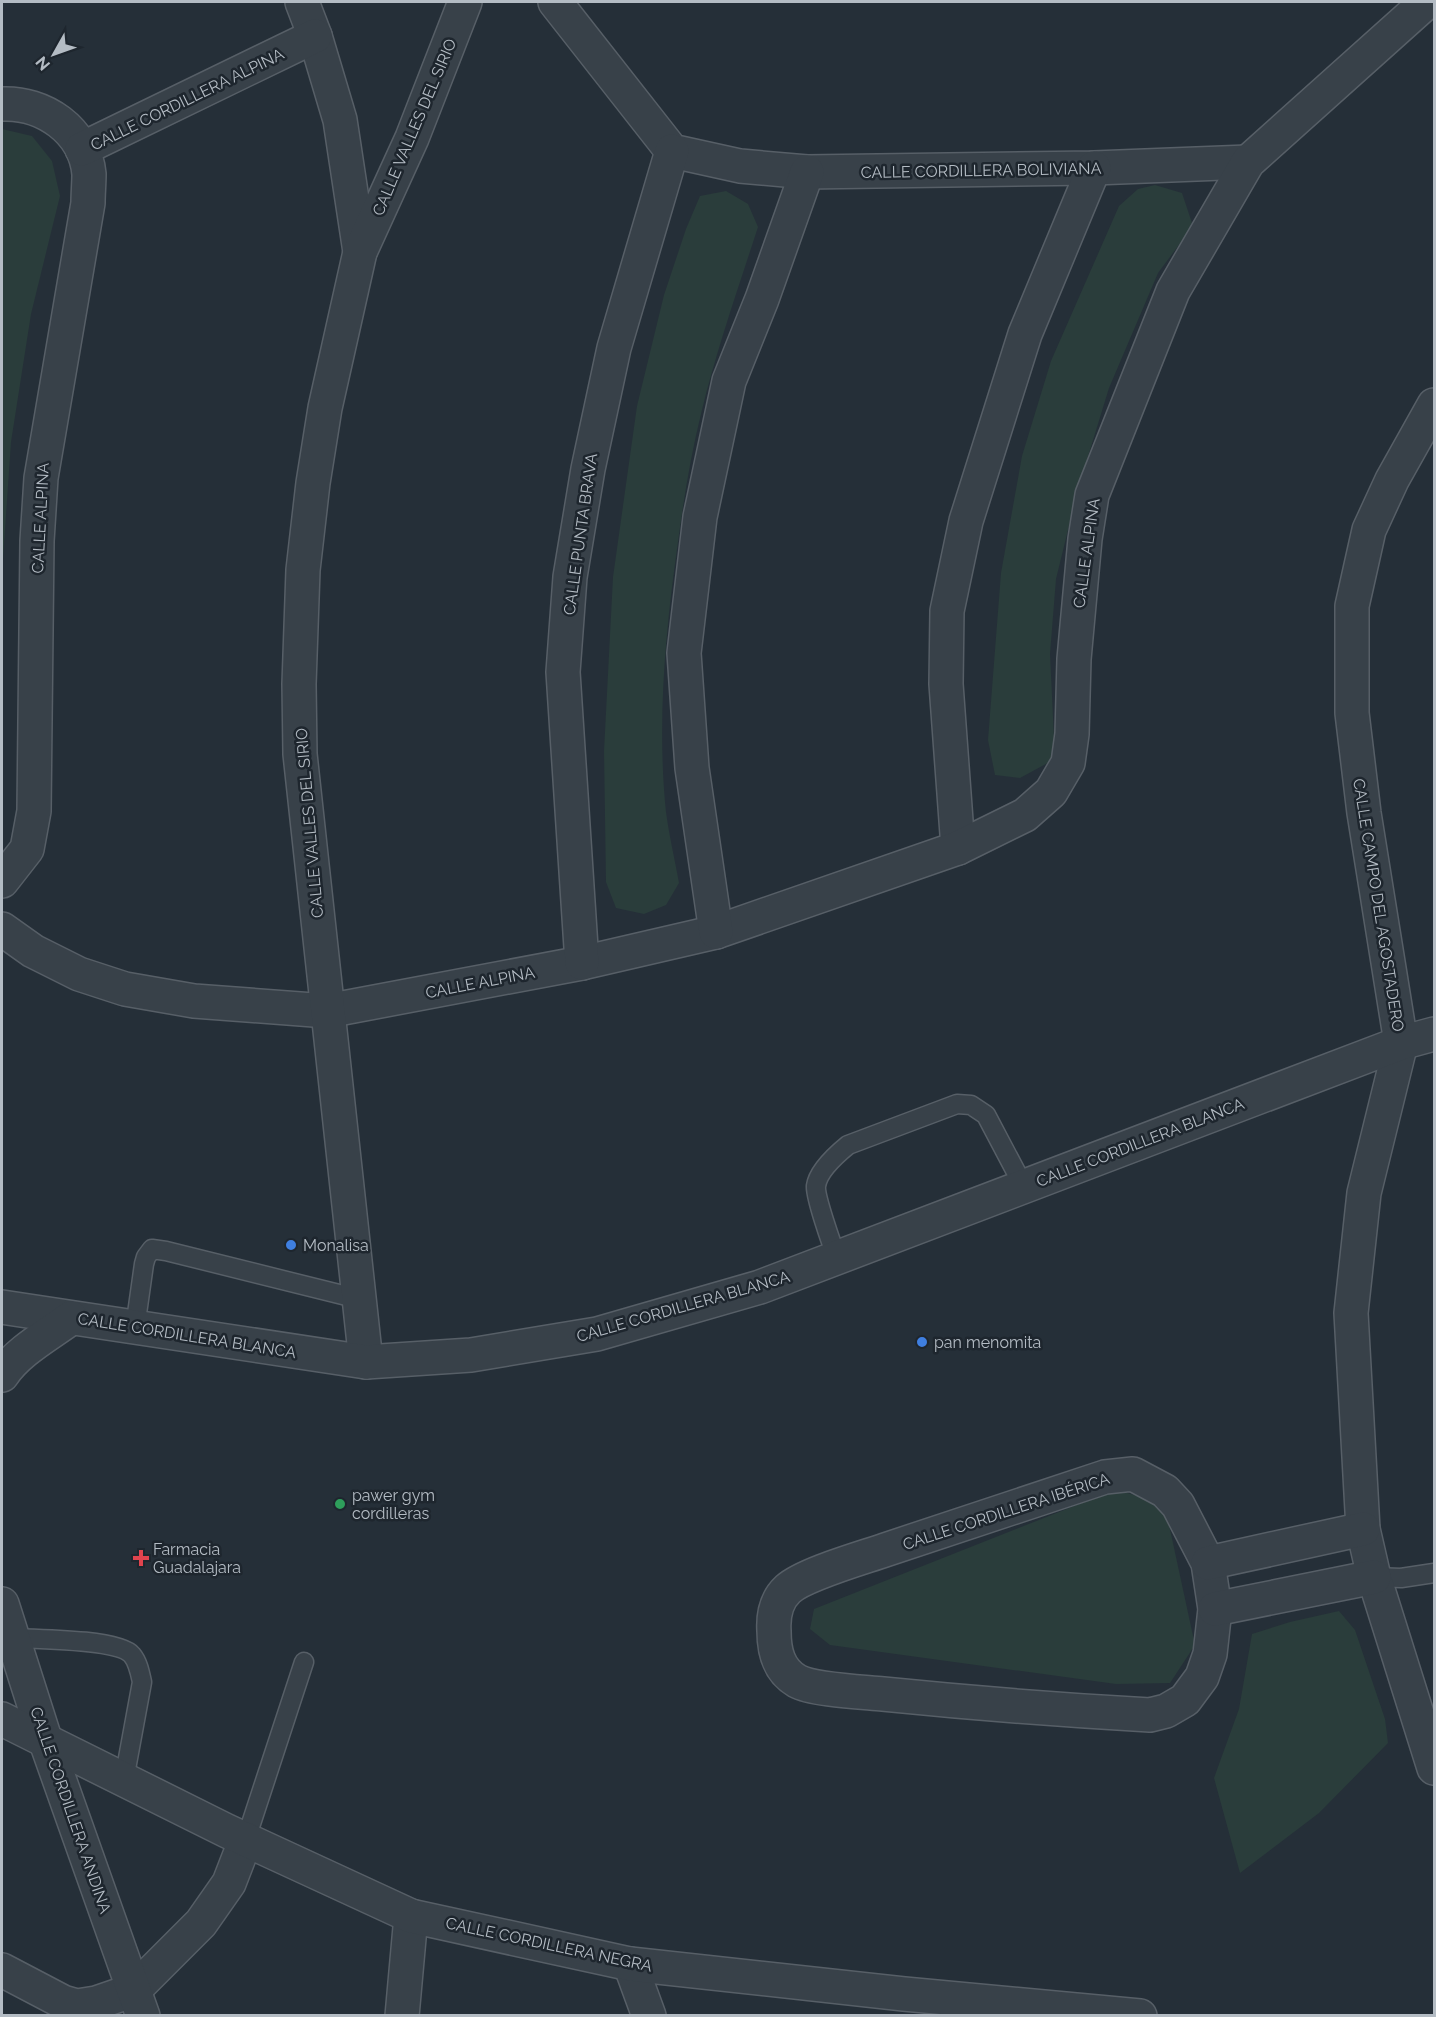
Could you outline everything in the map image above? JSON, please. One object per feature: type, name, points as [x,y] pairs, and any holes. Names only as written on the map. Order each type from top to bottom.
[{"type":"street","name":"CALLE VALLES DEL SIRIO","points":[[302,2],[315,36],[340,120],[360,252]]},
{"type":"street","name":"CALLE VALLES DEL SIRIO","points":[[366,1362],[300,754],[299,684],[303,570],[325,408],[360,252],[412,138],[465,2]]},
{"type":"street","points":[[555,2],[672,151]]},
{"type":"street","points":[[1248,162],[1425,8]]},
{"type":"street","name":"CALLE CORDILLERA ALPINA","points":[[2,104],[35,108],[52,116],[65,126],[82,150],[315,36]]},
{"type":"street","name":"CALLE ALPINA","points":[[2,881],[27,849],[34,811],[37,541],[40,478],[88,203],[88,174],[82,150]]},
{"type":"street","name":"CALLE CORDILLERA BOLIVIANA","points":[[672,151],[740,166],[807,172],[1094,168],[1248,162]]},
{"type":"street","name":"CALLE PUNTA BRAVA","points":[[582,963],[563,672],[570,577],[588,469],[614,348],[672,151]]},
{"type":"street","name":"CALLE ALPINA","points":[[2,929],[33,951],[79,974],[125,989],[194,1001],[327,1011],[582,963],[716,932],[958,848],[1025,815],[1051,792],[1068,763],[1072,734],[1074,659],[1084,539],[1092,495],[1173,291],[1248,162]]},
{"type":"street","points":[[958,848],[946,684],[947,611],[966,521],[1025,334],[1094,168]]},
{"type":"street","points":[[716,932],[692,768],[684,653],[698,528],[729,381],[762,299],[807,172]]},
{"type":"street","name":"CALLE CAMPO DEL AGOSTADERO","points":[[1434,405],[1392,480],[1369,530],[1352,606],[1352,713],[1364,813],[1401,1043],[1365,1193],[1351,1313],[1363,1529],[1374,1577],[1434,1768]]},
{"type":"street","name":"CALLE CORDILLERA BLANCA","points":[[2,1307],[366,1362],[471,1355],[597,1334],[760,1287],[1401,1043],[1434,1034]]},
{"type":"street","points":[[2,1375],[8,1365],[21,1354],[71,1318]]},
{"type":"street","name":"CALLE CORDILLERA IBÉRICA","points":[[1133,1474],[1165,1491],[1178,1505],[1208,1563],[1215,1609],[1210,1654],[1202,1677],[1185,1700],[1166,1711],[1150,1715],[1008,1707],[829,1688],[799,1682],[779,1662],[774,1647],[773,1616],[777,1605],[787,1589],[799,1582],[847,1563],[1105,1477],[1133,1474]]},
{"type":"street","points":[[1208,1563],[1363,1529]]},
{"type":"street","points":[[1215,1609],[1374,1577]]},
{"type":"street","name":"CALLE CORDILLERA ANDINA","points":[[2,1604],[46,1742],[139,2003]]},
{"type":"street","name":"CALLE CORDILLERA NEGRA","points":[[2,1719],[246,1839],[411,1916],[630,1964],[908,2005],[1140,2016]]},
{"type":"street","points":[[2,1970],[63,2002],[77,2006],[96,2003],[139,2003],[229,1883],[246,1839]]},
{"type":"street","points":[[402,2016],[411,1916]]},
{"type":"street","points":[[630,1964],[649,2016]]},
{"type":"lane","points":[[837,1258],[816,1186],[823,1171],[848,1145],[957,1104],[970,1105],[986,1115],[1024,1187]]},
{"type":"lane","points":[[135,1328],[144,1264],[152,1249],[359,1299]]},
{"type":"lane","points":[[1374,1577],[1401,1578],[1434,1573]]},
{"type":"lane","points":[[12,1638],[104,1643],[132,1654],[139,1668],[142,1682],[124,1780]]},
{"type":"lane","points":[[246,1839],[304,1662]]},
{"type":"green space","points":[[2,129],[32,136],[52,161],[60,196],[31,314],[11,442],[2,574]]},
{"type":"green space","points":[[1155,185],[1182,193],[1193,226],[1158,273],[1109,388],[1078,489],[1056,579],[1050,654],[1055,759],[1020,778],[995,775],[988,740],[1001,573],[1022,456],[1051,361],[1119,206],[1138,189]]},
{"type":"green space","points":[[726,191],[748,204],[758,227],[720,343],[693,447],[673,581],[666,647],[662,746],[666,812],[679,883],[666,905],[644,914],[616,908],[606,882],[604,751],[613,577],[637,406],[664,295],[686,229],[700,196]]},
{"type":"green space","points":[[1121,1491],[1153,1501],[1168,1520],[1195,1645],[1170,1683],[1116,1684],[830,1645],[810,1629],[814,1609],[1097,1497]]},
{"type":"green space","points":[[1339,1611],[1355,1630],[1385,1719],[1388,1743],[1319,1813],[1240,1873],[1214,1778],[1239,1709],[1252,1634],[1290,1622]]},
{"type":"place","name":"Monalisa","points":[[291,1245]]},
{"type":"place","name":"pan menomita","points":[[922,1342]]},
{"type":"place","name":"pawer gym cordilleras","points":[[340,1504]]},
{"type":"place","name":"Farmacia Guadalajara","points":[[141,1558]]}]
